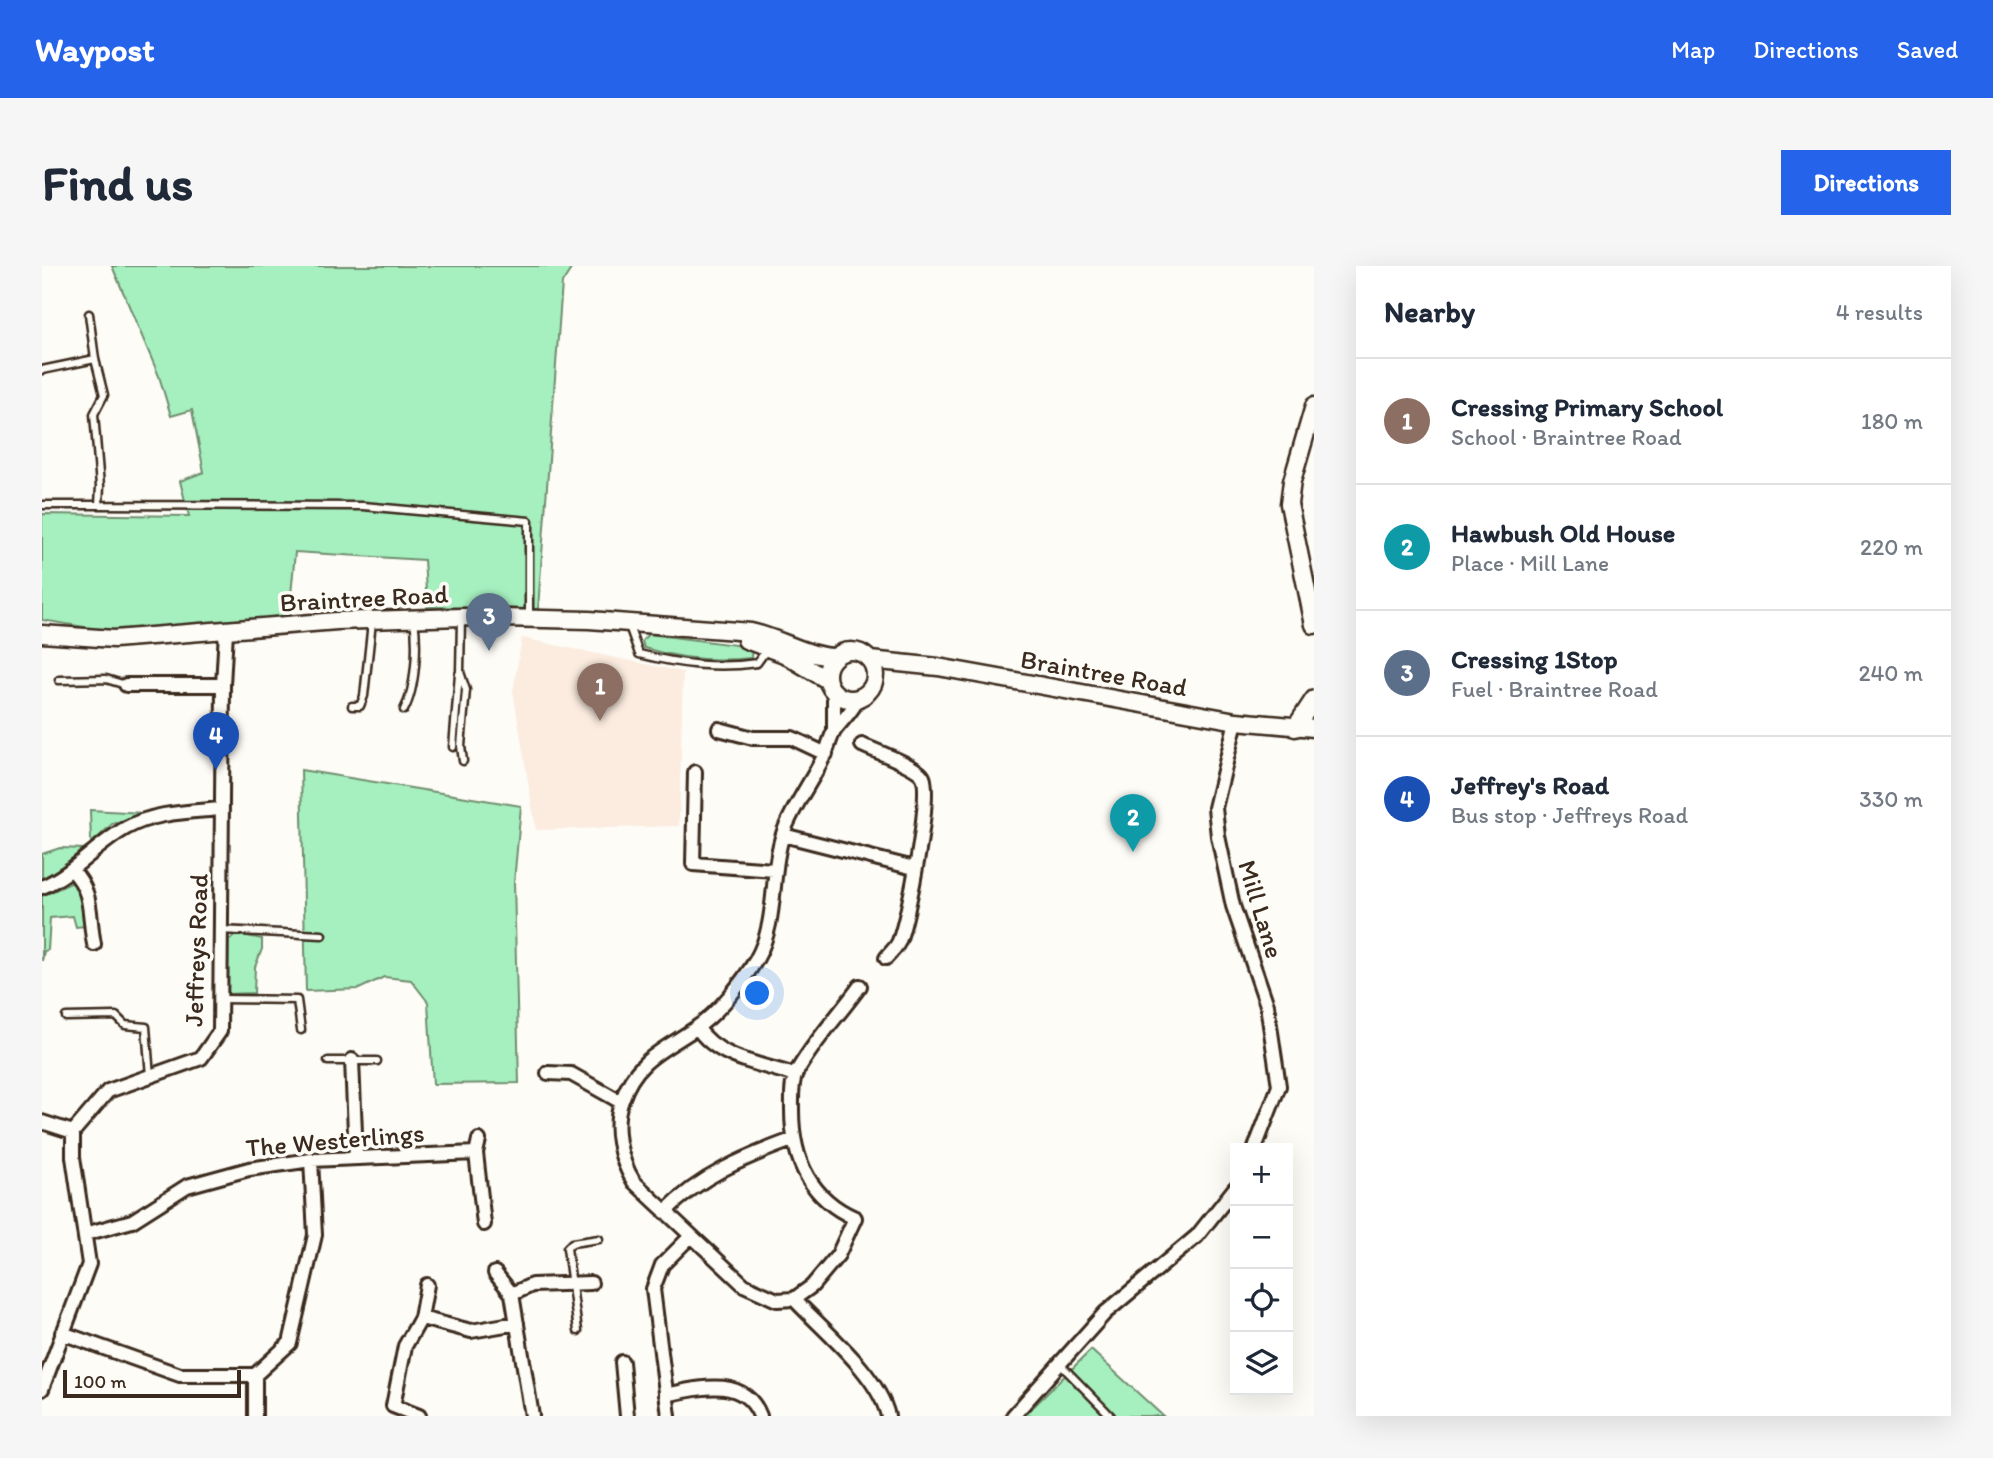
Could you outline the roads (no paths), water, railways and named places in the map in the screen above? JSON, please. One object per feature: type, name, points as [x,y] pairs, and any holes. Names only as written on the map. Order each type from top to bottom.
[{"type":"main road","points":[[1313,412],[1292,481],[1289,505],[1314,625]]},
{"type":"main road","name":"Braintree Road","points":[[42,634],[114,639],[372,620],[528,618],[628,622],[731,633],[751,632],[771,636],[814,655],[834,657]]},
{"type":"main road","name":"Braintree Road","points":[[731,633],[794,659],[830,686]]},
{"type":"main road","points":[[873,685],[875,671],[870,660],[853,651],[834,657],[828,667],[830,686],[846,698],[859,697],[873,685],[905,666]]},
{"type":"main road","name":"Braintree Road","points":[[870,660],[905,666],[938,667],[1236,721],[1314,728]]},
{"type":"main road","points":[[1295,728],[1314,699]]},
{"type":"street","name":"Jeffreys Road","points":[[73,1132],[108,1091],[201,1058],[220,1031],[221,809],[226,631]]},
{"type":"street","points":[[126,684],[223,685]]},
{"type":"street","points":[[830,686],[834,731],[826,754],[783,835],[774,870],[772,917],[764,946],[747,974],[697,1027],[667,1044],[648,1059],[621,1102],[618,1133],[626,1170],[641,1191],[744,1285],[777,1300],[794,1300],[812,1286],[838,1255],[855,1217],[825,1202],[815,1189],[792,1140],[795,1075],[860,986]]},
{"type":"street","points":[[834,731],[844,724],[859,697]]},
{"type":"street","name":"Mill Lane","points":[[1236,721],[1215,808],[1218,836],[1233,906],[1267,1004],[1279,1086],[1257,1143]]},
{"type":"street","points":[[719,729],[753,738],[792,738],[826,754]]},
{"type":"street","points":[[862,746],[915,769],[925,780],[926,796],[915,868],[899,943],[886,958]]},
{"type":"street","points":[[695,772],[693,864],[774,870]]},
{"type":"street","points":[[42,887],[72,870],[128,827],[161,815],[221,809]]},
{"type":"street","points":[[783,835],[915,868]]},
{"type":"street","points":[[72,870],[84,883],[88,895],[94,944]]},
{"type":"street","points":[[697,1027],[705,1040],[720,1050],[795,1075]]},
{"type":"street","points":[[352,1060],[356,1157]]},
{"type":"street","points":[[548,1073],[571,1074],[621,1102]]},
{"type":"street","points":[[42,1122],[73,1132],[73,1157],[89,1264],[42,1389]]},
{"type":"street","points":[[665,1212],[684,1192],[711,1175],[792,1140]]},
{"type":"street","name":"The Westerlings","points":[[85,1234],[132,1221],[168,1196],[217,1176],[311,1160],[478,1147],[484,1224]]},
{"type":"street","points":[[62,1333],[180,1375],[255,1375],[290,1343],[315,1235],[311,1160]]},
{"type":"street","points":[[1013,1416],[1105,1313],[1197,1236],[1230,1194]]},
{"type":"street","points":[[669,1416],[653,1289],[662,1265],[691,1236]]},
{"type":"street","points":[[495,1273],[512,1294],[532,1416]]},
{"type":"street","points":[[512,1294],[532,1285],[591,1283]]},
{"type":"street","points":[[419,1416],[393,1406],[405,1346],[421,1318],[427,1285]]},
{"type":"street","points":[[794,1300],[864,1372],[881,1397],[888,1416]]},
{"type":"street","points":[[421,1318],[471,1331],[517,1323]]},
{"type":"street","points":[[622,1362],[627,1416]]},
{"type":"street","points":[[255,1375],[255,1416]]},
{"type":"street","points":[[666,1395],[709,1386],[725,1387],[741,1393],[757,1408],[760,1416]]},
{"type":"lane","points":[[89,314],[95,359],[104,395],[94,414],[99,505]]},
{"type":"lane","points":[[42,370],[95,359]]},
{"type":"lane","points":[[42,505],[363,506],[529,521],[528,618]]},
{"type":"lane","points":[[453,747],[460,672],[461,617]]},
{"type":"lane","points":[[404,710],[410,699],[418,642],[413,618]]},
{"type":"lane","points":[[352,706],[362,704],[368,681],[372,620]]},
{"type":"lane","points":[[628,622],[639,654],[687,665],[733,667],[757,663],[768,647]]},
{"type":"lane","points":[[460,672],[466,690],[461,746],[463,761]]},
{"type":"lane","points":[[60,680],[106,679],[126,684]]},
{"type":"lane","points":[[221,930],[322,935]]},
{"type":"lane","points":[[219,999],[297,1000],[301,1030]]},
{"type":"lane","points":[[66,1017],[116,1016],[125,1026],[145,1027],[150,1076]]},
{"type":"lane","points":[[328,1061],[377,1061]]},
{"type":"lane","points":[[578,1331],[567,1248],[572,1243],[599,1239]]},
{"type":"lane","points":[[1060,1365],[1111,1416]]},
{"type":"place","name":"Cressing 1Stop","points":[[489,651]]},
{"type":"place","name":"Cressing Primary School","points":[[600,721]]},
{"type":"place","name":"Jeffrey's Road","points":[[216,770]]},
{"type":"place","name":"Hawbush Old House","points":[[1133,852]]}]
